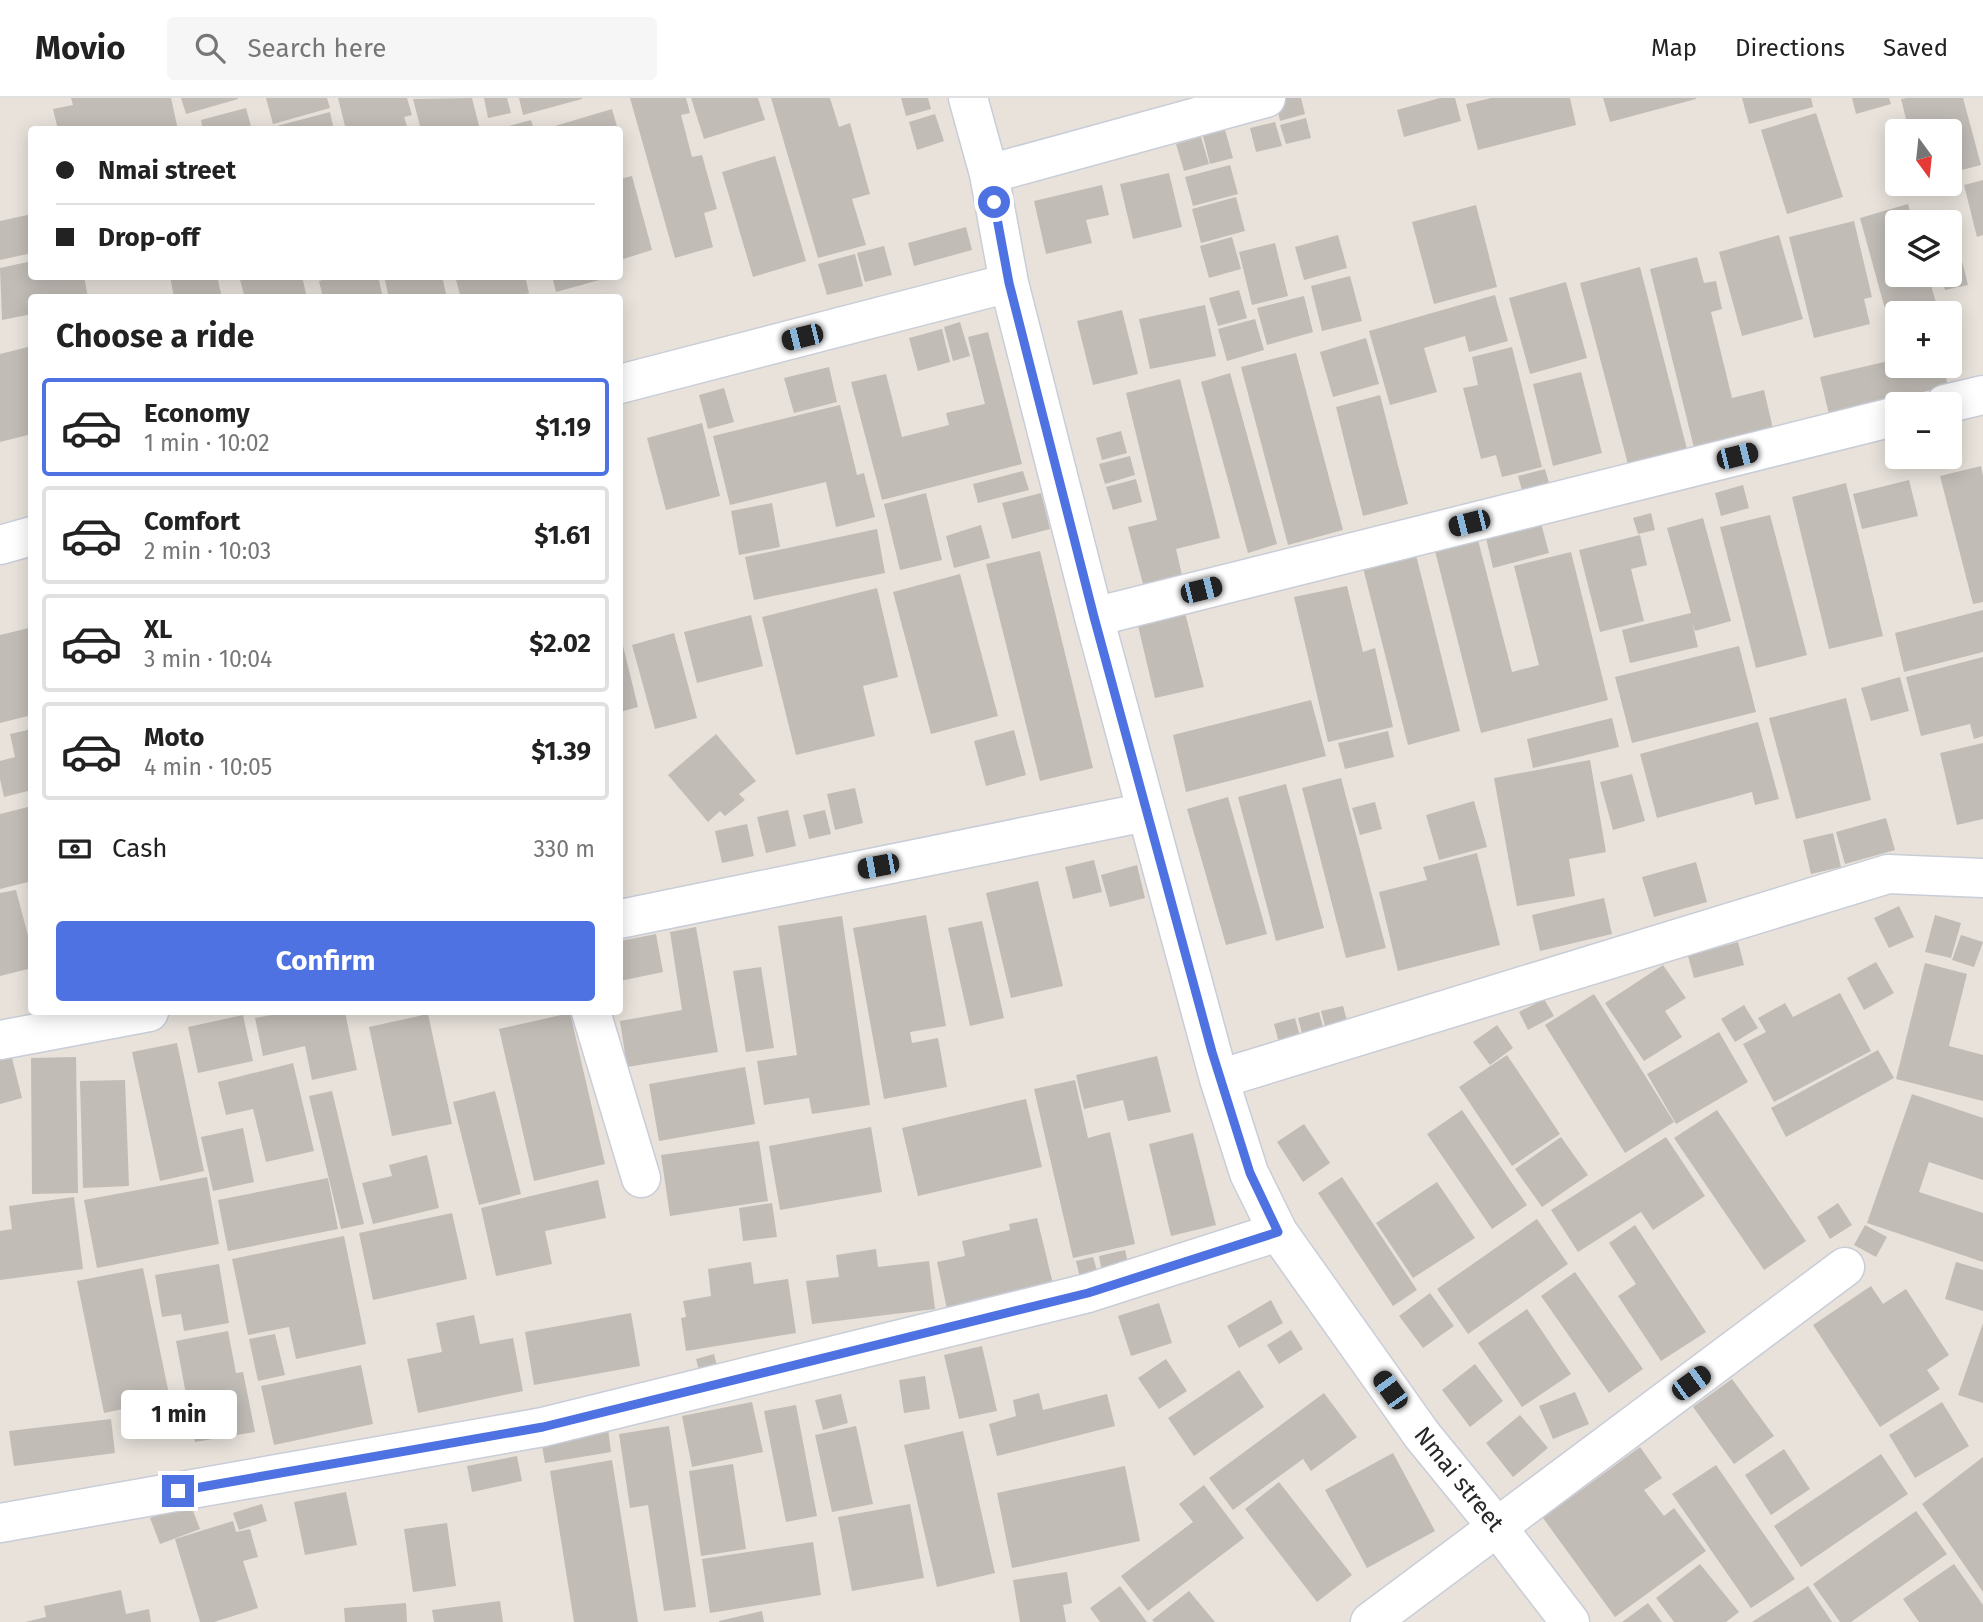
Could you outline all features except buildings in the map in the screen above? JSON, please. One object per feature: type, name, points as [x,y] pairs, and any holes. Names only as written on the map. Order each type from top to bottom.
[{"type":"street","name":"Nmai street","points":[[968,98],[989,174],[1009,283],[1094,617],[1219,1079],[1250,1173],[1278,1232],[1422,1435],[1570,1622]]},
{"type":"street","points":[[989,174],[1266,98]]},
{"type":"street","points":[[623,383],[1009,283]]},
{"type":"street","points":[[1962,400],[1983,395]]},
{"type":"street","points":[[1094,617],[1885,419]]},
{"type":"street","points":[[0,545],[28,538]]},
{"type":"street","points":[[623,918],[1146,812]]},
{"type":"street","points":[[1219,1079],[1888,874],[1983,878]]},
{"type":"street","points":[[0,1040],[133,1015]]},
{"type":"street","points":[[592,1015],[640,1178]]},
{"type":"street","points":[[0,1523],[543,1427],[1088,1293],[1278,1232]]},
{"type":"street","points":[[1370,1622],[1846,1267]]},
{"type":"route","points":[[178,1491],[543,1427],[1088,1293],[1278,1232],[1250,1173],[1219,1079],[1094,617],[1009,283],[994,202]]}]
